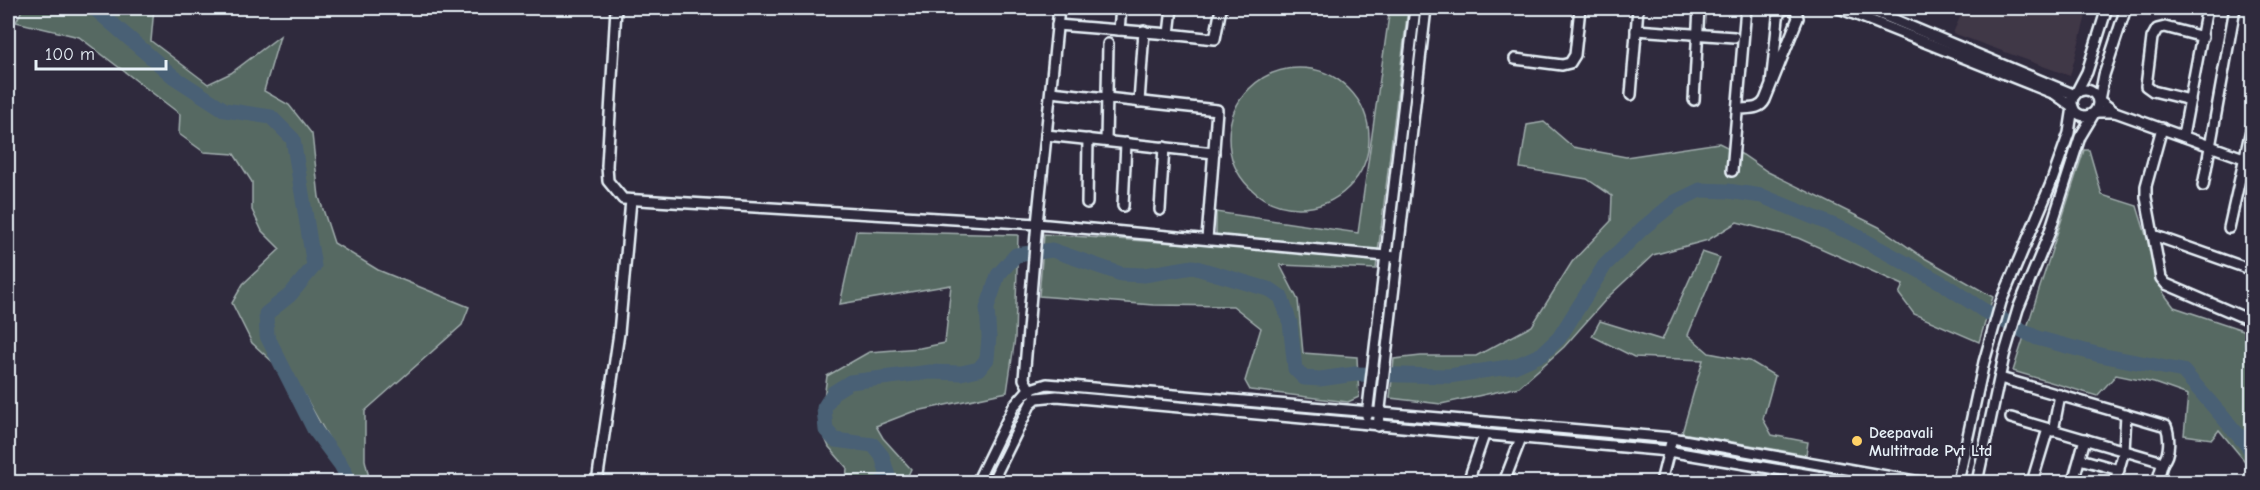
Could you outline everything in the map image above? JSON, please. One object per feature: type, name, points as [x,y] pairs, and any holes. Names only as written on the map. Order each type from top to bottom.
[{"type":"street","points":[[616,8],[607,166],[608,181],[623,199],[1037,224],[1396,256]]},
{"type":"street","points":[[1037,398],[1028,390],[1024,379],[1031,284],[1059,8]]},
{"type":"street","points":[[1119,30],[1120,8]]},
{"type":"street","points":[[1169,34],[1173,8]]},
{"type":"street","points":[[1057,25],[1215,39],[1221,8]]},
{"type":"street","points":[[1366,424],[1415,8]]},
{"type":"street","points":[[1378,426],[1385,349],[1426,8]]},
{"type":"street","points":[[1515,59],[1570,63],[1575,56],[1580,8]]},
{"type":"street","points":[[1631,95],[1638,8]]},
{"type":"street","points":[[1694,100],[1699,8]]},
{"type":"street","points":[[1732,171],[1746,8]]},
{"type":"street","points":[[1739,109],[1762,105],[1771,86],[1798,18],[1796,10],[1789,8],[1783,9],[1778,18],[1771,86]]},
{"type":"street","points":[[1839,8],[1890,23],[2074,95]]},
{"type":"street","points":[[1866,8],[1890,23],[2055,94],[2082,115],[2086,116],[2095,112],[2115,112]]},
{"type":"street","points":[[1890,23],[1895,8]]},
{"type":"street","points":[[1958,483],[1984,362],[2001,302],[2050,186],[2068,133],[2074,95],[2087,72],[2107,8]]},
{"type":"street","points":[[1977,483],[2004,356],[2018,309],[2049,234],[2080,137],[2095,112],[2104,75],[2126,8]]},
{"type":"street","points":[[2183,136],[2207,8]]},
{"type":"street","points":[[2203,186],[2235,8]]},
{"type":"street","points":[[2190,100],[2153,91],[2146,86],[2152,38],[2157,29],[2165,27],[2203,37]]},
{"type":"street","points":[[1636,30],[1734,37]]},
{"type":"street","points":[[1139,102],[1144,32]]},
{"type":"street","points":[[1106,141],[1108,44]]},
{"type":"street","points":[[2074,95],[2081,90],[2090,90],[2115,112],[2249,159]]},
{"type":"street","points":[[1051,92],[1217,110],[1207,239]]},
{"type":"street","points":[[2229,228],[2249,159],[2253,125]]},
{"type":"street","points":[[2162,129],[2146,186],[2161,278],[2166,284],[2253,321]]},
{"type":"street","points":[[1046,135],[1214,153]]},
{"type":"street","points":[[1087,203],[1088,139]]},
{"type":"street","points":[[1123,206],[1126,143]]},
{"type":"street","points":[[1160,210],[1164,147]]},
{"type":"street","points":[[597,483],[620,333],[631,200]]},
{"type":"street","points":[[2153,235],[2253,270]]},
{"type":"street","points":[[2000,378],[2166,426],[2169,436],[2167,457],[2163,462],[2157,483]]},
{"type":"street","points":[[977,483],[1014,406],[1028,390],[1047,384],[1672,438],[1920,483]]},
{"type":"street","points":[[2032,483],[2060,395]]},
{"type":"street","points":[[992,483],[1026,411],[1037,398],[1057,396],[1668,451],[1852,483]]},
{"type":"street","points":[[2115,483],[2124,451],[2126,414]]},
{"type":"street","points":[[2011,418],[2163,462]]},
{"type":"street","points":[[1468,483],[1484,435]]},
{"type":"street","points":[[1504,483],[1521,438]]},
{"type":"street","points":[[1661,483],[1672,438]]},
{"type":"street","points":[[2073,483],[2085,440]]},
{"type":"street","points":[[2080,459],[2119,470]]},
{"type":"shaded area","points":[[1964,8],[2088,8],[2070,76],[1953,33]]},
{"type":"green space","points":[[23,8],[154,8],[151,41],[208,84],[231,73],[280,36],[264,91],[289,105],[312,134],[319,197],[334,243],[378,270],[469,307],[462,325],[365,411],[365,460],[370,482],[354,482],[299,386],[252,343],[232,303],[243,284],[280,249],[262,231],[252,210],[252,182],[234,154],[204,152],[179,134],[180,114],[79,37],[16,22]]},
{"type":"green space","points":[[1390,8],[1408,8],[1376,269],[1280,265],[1298,300],[1303,353],[1357,357],[1359,397],[1348,402],[1250,390],[1245,381],[1261,328],[1233,306],[1153,305],[1039,296],[1044,234],[1216,246],[1216,212],[1358,233]]},
{"type":"green space","points":[[1299,68],[1326,73],[1349,88],[1364,111],[1369,138],[1364,165],[1349,188],[1326,203],[1299,208],[1272,203],[1249,188],[1234,165],[1229,138],[1234,111],[1249,88],[1272,73]]},
{"type":"green space","points":[[1544,122],[1573,147],[1626,157],[1719,143],[1743,155],[1768,172],[1879,227],[1921,256],[1993,297],[1979,342],[1914,314],[1899,294],[1903,285],[1798,238],[1737,222],[1708,240],[1653,255],[1609,296],[1564,347],[1519,387],[1441,404],[1390,398],[1394,359],[1421,356],[1476,356],[1532,326],[1572,262],[1611,221],[1612,196],[1587,179],[1520,168],[1527,125]]},
{"type":"green space","points":[[2084,150],[2089,150],[2102,195],[2137,206],[2164,294],[2174,307],[2252,333],[2252,464],[2248,465],[2219,430],[2212,439],[2184,435],[2188,395],[2154,383],[2116,375],[2097,396],[2013,371]]},
{"type":"green space","points":[[856,231],[1018,235],[1015,338],[1007,392],[912,412],[876,426],[883,438],[911,469],[905,482],[846,482],[847,468],[829,447],[820,427],[827,376],[869,352],[920,348],[945,343],[951,285],[840,304]]},
{"type":"green space","points":[[1702,252],[1720,258],[1688,335],[1709,353],[1750,361],[1775,376],[1763,419],[1772,435],[1808,442],[1806,455],[1682,433],[1703,360],[1634,357],[1592,336],[1600,321],[1662,340]]},
{"type":"waterway","points":[[94,8],[174,77],[225,110],[271,117],[293,139],[314,266],[290,295],[266,314],[267,336],[314,429],[341,465],[350,482]]},
{"type":"waterway","points":[[882,482],[888,476],[882,456],[873,445],[835,440],[826,430],[824,408],[834,392],[850,382],[930,372],[961,373],[979,369],[987,359],[989,337],[987,308],[998,275],[1016,255],[1052,250],[1121,274],[1144,275],[1193,267],[1271,290],[1281,297],[1290,323],[1295,369],[1304,378],[1320,379],[1355,374],[1449,376],[1515,366],[1542,354],[1559,338],[1605,265],[1643,228],[1675,202],[1700,190],[1762,196],[1849,232],[1942,283],[1983,310],[2037,338],[2100,355],[2183,371],[2252,451]]},
{"type":"place","name":"Deepavali Multitrade Pvt Ltd","points":[[1857,441]]}]
